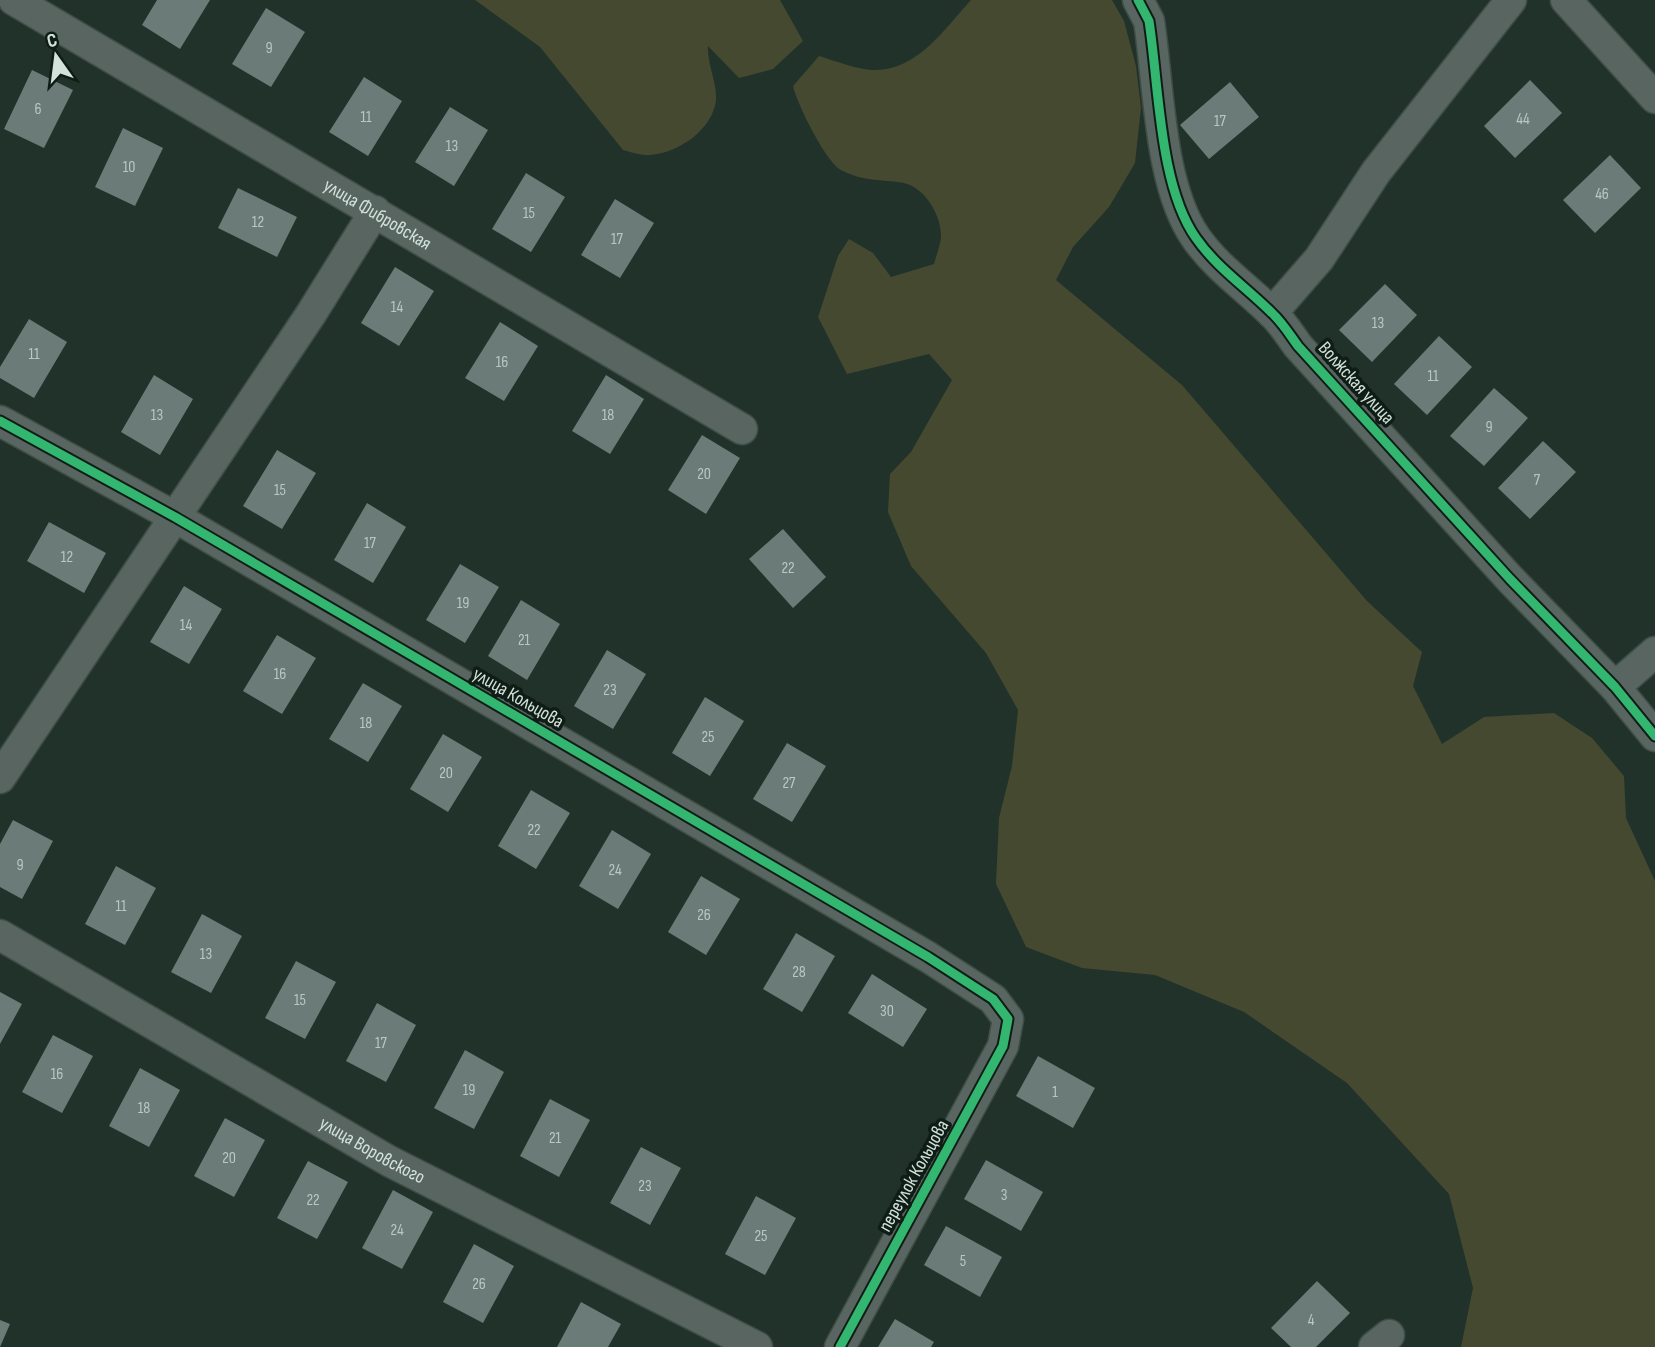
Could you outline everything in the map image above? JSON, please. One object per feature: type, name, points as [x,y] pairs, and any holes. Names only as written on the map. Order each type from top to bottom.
[{"type":"street","name":"улица Фибровская","points":[[14,0],[742,429]]},
{"type":"street","name":"Волжская улица","points":[[1138,0],[1149,21],[1169,175],[1178,204],[1194,236],[1213,261],[1272,313],[1298,346],[1510,579],[1615,687],[1655,736]]},
{"type":"street","points":[[1272,313],[1319,259],[1376,172],[1511,0]]},
{"type":"street","points":[[1566,0],[1655,98]]},
{"type":"street","points":[[0,778],[311,314],[375,211]]},
{"type":"street","name":"улица Кольцова","points":[[0,421],[174,517],[928,957],[993,999],[1008,1018]]},
{"type":"street","points":[[1615,687],[1655,652]]},
{"type":"street","name":"улица Воровского","points":[[0,935],[389,1161],[757,1347]]},
{"type":"street","name":"переулок Кольцова","points":[[840,1347],[990,1076],[1003,1046],[1008,1018]]},
{"type":"green space","points":[[475,0],[780,0],[803,41],[773,69],[739,78],[708,46],[716,100],[708,121],[693,138],[672,150],[644,155],[623,150],[540,47]]},
{"type":"green space","points":[[971,0],[1112,0],[1124,21],[1136,66],[1141,108],[1135,163],[1109,207],[1073,247],[1056,280],[1182,385],[1367,601],[1422,652],[1413,686],[1442,744],[1484,717],[1554,713],[1592,738],[1624,776],[1626,818],[1655,881],[1655,1347],[1461,1347],[1473,1288],[1449,1194],[1347,1083],[1244,1012],[1155,975],[1082,968],[1026,947],[996,884],[999,818],[1012,766],[1018,710],[986,653],[911,566],[888,512],[890,474],[911,452],[952,380],[929,354],[847,374],[818,317],[838,256],[849,239],[873,253],[891,277],[934,264],[941,238],[939,221],[926,197],[912,186],[857,177],[835,165],[813,132],[793,86],[819,56],[872,70],[903,64],[928,47]]},
{"type":"building","points":[[157,0],[210,0],[180,49],[142,25]]},
{"type":"building","points":[[266,8],[305,32],[271,87],[232,64]]},
{"type":"building","points":[[32,70],[73,90],[44,148],[4,129]]},
{"type":"building","points":[[364,77],[402,101],[368,156],[329,132]]},
{"type":"building","points":[[1530,80],[1562,113],[1515,158],[1484,126]]},
{"type":"building","points":[[1230,82],[1259,117],[1209,159],[1180,125]]},
{"type":"building","points":[[450,107],[488,130],[454,186],[415,162]]},
{"type":"building","points":[[123,128],[163,148],[135,206],[95,187]]},
{"type":"building","points":[[1610,155],[1641,188],[1595,233],[1563,200]]},
{"type":"building","points":[[526,173],[565,197],[531,252],[492,229]]},
{"type":"building","points":[[238,188],[297,217],[277,257],[218,228]]},
{"type":"building","points":[[615,199],[654,223],[620,278],[581,255]]},
{"type":"building","points":[[395,267],[434,291],[399,346],[361,323]]},
{"type":"building","points":[[1385,284],[1417,315],[1372,362],[1339,330]]},
{"type":"building","points":[[29,319],[67,342],[34,398],[0,378],[0,367]]},
{"type":"building","points":[[500,322],[538,346],[504,401],[465,378]]},
{"type":"building","points":[[1439,336],[1472,367],[1427,415],[1394,384]]},
{"type":"building","points":[[154,375],[193,399],[160,455],[121,432]]},
{"type":"building","points":[[606,375],[644,399],[610,454],[572,431]]},
{"type":"building","points":[[1494,388],[1528,418],[1484,466],[1450,436]]},
{"type":"building","points":[[702,435],[740,458],[706,514],[668,490]]},
{"type":"building","points":[[1543,441],[1576,472],[1530,519],[1498,488]]},
{"type":"building","points":[[277,450],[316,473],[282,529],[243,506]]},
{"type":"building","points":[[367,503],[406,527],[373,583],[334,560]]},
{"type":"building","points":[[49,522],[106,553],[84,593],[27,561]]},
{"type":"building","points":[[783,529],[826,577],[793,608],[749,559]]},
{"type":"building","points":[[460,564],[499,587],[465,643],[426,620]]},
{"type":"building","points":[[184,586],[222,609],[189,664],[150,642]]},
{"type":"building","points":[[521,600],[560,624],[527,680],[488,656]]},
{"type":"building","points":[[277,635],[316,658],[282,714],[243,691]]},
{"type":"building","points":[[607,650],[646,674],[613,729],[574,706]]},
{"type":"building","points":[[363,683],[402,706],[368,762],[329,739]]},
{"type":"building","points":[[705,697],[744,721],[710,776],[672,753]]},
{"type":"building","points":[[443,734],[482,757],[448,812],[410,789]]},
{"type":"building","points":[[787,743],[826,766],[792,822],[753,799]]},
{"type":"building","points":[[531,790],[570,813],[536,869],[498,846]]},
{"type":"building","points":[[13,820],[53,841],[22,899],[0,887],[0,844]]},
{"type":"building","points":[[612,830],[651,854],[618,909],[579,886]]},
{"type":"building","points":[[116,866],[156,888],[125,945],[85,924]]},
{"type":"building","points":[[701,876],[740,899],[706,955],[668,932]]},
{"type":"building","points":[[202,914],[242,936],[211,993],[171,972]]},
{"type":"building","points":[[796,933],[835,956],[802,1012],[763,989]]},
{"type":"building","points":[[296,961],[336,982],[305,1039],[265,1018]]},
{"type":"building","points":[[872,974],[927,1009],[903,1047],[848,1013]]},
{"type":"building","points":[[0,992],[22,1004],[0,1044]]},
{"type":"building","points":[[377,1003],[416,1025],[386,1082],[346,1061]]},
{"type":"building","points":[[53,1035],[93,1056],[62,1113],[22,1092]]},
{"type":"building","points":[[465,1050],[504,1072],[474,1129],[434,1108]]},
{"type":"building","points":[[1038,1056],[1095,1088],[1073,1128],[1016,1096]]},
{"type":"building","points":[[140,1068],[180,1090],[149,1147],[109,1126]]},
{"type":"building","points":[[550,1099],[590,1120],[559,1177],[520,1156]]},
{"type":"building","points":[[225,1118],[265,1140],[234,1197],[194,1176]]},
{"type":"building","points":[[641,1147],[681,1168],[650,1225],[610,1203]]},
{"type":"building","points":[[986,1160],[1043,1192],[1021,1231],[964,1199]]},
{"type":"building","points":[[308,1161],[348,1182],[317,1239],[277,1218]]},
{"type":"building","points":[[393,1190],[433,1212],[402,1269],[362,1248]]},
{"type":"building","points":[[756,1196],[796,1218],[765,1275],[725,1254]]},
{"type":"building","points":[[946,1226],[1002,1257],[980,1297],[924,1265]]},
{"type":"building","points":[[474,1244],[514,1266],[483,1323],[443,1302]]},
{"type":"building","points":[[1317,1281],[1350,1313],[1316,1347],[1291,1347],[1271,1328]]},
{"type":"building","points":[[581,1302],[621,1324],[608,1347],[557,1347]]},
{"type":"building","points":[[895,1319],[934,1342],[931,1347],[878,1347]]},
{"type":"building","points":[[0,1320],[10,1324],[0,1347]]},
{"type":"cycle path","points":[[1138,0],[1149,21],[1162,134],[1174,191],[1196,238],[1222,268],[1276,317],[1298,346],[1510,579],[1615,687],[1655,736]]},
{"type":"cycle path","points":[[0,421],[175,517],[928,957],[993,999],[1008,1019],[1003,1046],[840,1347]]}]
